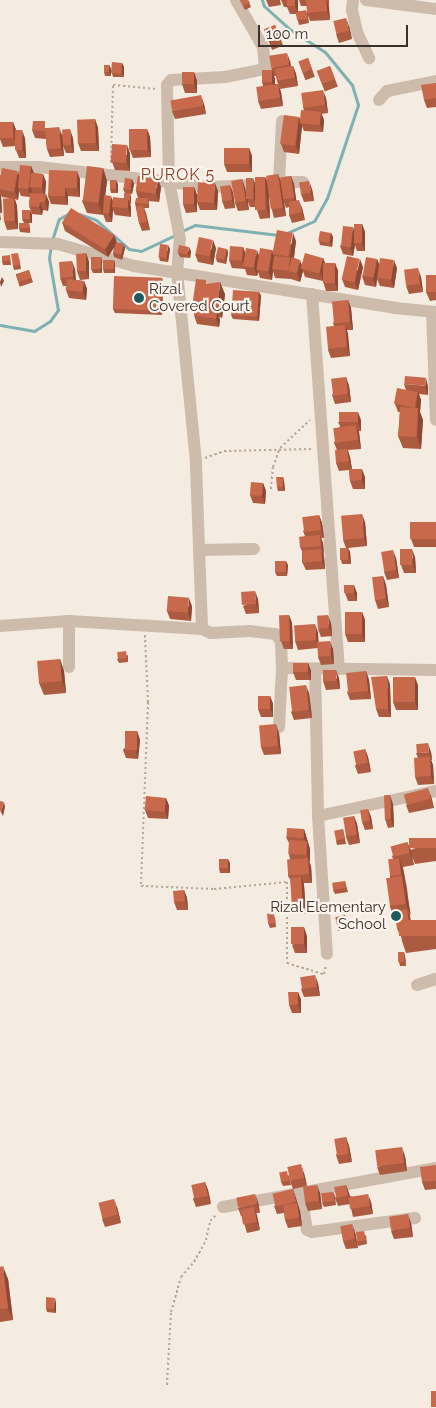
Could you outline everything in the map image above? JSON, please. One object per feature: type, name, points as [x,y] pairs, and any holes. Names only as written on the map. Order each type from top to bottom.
[{"type":"street","points":[[202,629],[196,462],[177,272],[180,239],[175,221],[169,181],[167,90],[171,80],[225,76],[265,69],[263,47],[236,0]]},
{"type":"street","points":[[353,0],[352,10],[357,32],[370,58]]},
{"type":"street","points":[[366,0],[436,9]]},
{"type":"street","points":[[378,100],[387,91],[436,81]]},
{"type":"street","points":[[278,182],[282,121]]},
{"type":"street","points":[[0,167],[169,181],[212,187],[304,182]]},
{"type":"street","points":[[0,242],[58,244],[108,260],[434,312],[436,420]]},
{"type":"street","points":[[312,294],[339,669]]},
{"type":"street","points":[[200,550],[254,549]]},
{"type":"street","points":[[69,621],[69,667]]},
{"type":"street","points":[[0,626],[69,621],[202,629],[212,633],[250,631],[276,634],[280,642],[282,668],[279,727]]},
{"type":"street","points":[[282,668],[315,670],[436,670]]},
{"type":"street","points":[[315,670],[318,816],[327,954]]},
{"type":"street","points":[[318,816],[436,790]]},
{"type":"street","points":[[417,985],[436,979]]},
{"type":"street","points":[[223,1207],[436,1168]]},
{"type":"street","points":[[301,1193],[307,1230],[312,1232],[415,1218]]},
{"type":"path","points":[[112,176],[113,85],[167,90]]},
{"type":"path","points":[[271,488],[272,467],[280,448],[321,410]]},
{"type":"path","points":[[196,462],[224,451],[280,448],[324,449]]},
{"type":"path","points":[[144,626],[148,702],[141,886],[214,889],[287,882],[287,963],[324,974],[327,954]]},
{"type":"path","points":[[167,1385],[171,1312],[181,1277],[202,1247],[210,1221],[223,1207]]},
{"type":"building","points":[[240,0],[248,0],[250,3],[243,6]]},
{"type":"building","points":[[287,0],[295,0],[295,6],[287,6]]},
{"type":"building","points":[[306,0],[326,0],[327,11],[307,13]]},
{"type":"building","points":[[306,10],[308,19],[297,20],[296,12]]},
{"type":"building","points":[[346,18],[349,31],[336,34],[333,21]]},
{"type":"building","points":[[275,25],[280,37],[269,42],[264,30]]},
{"type":"building","points":[[287,53],[289,65],[271,68],[269,56]]},
{"type":"building","points":[[308,58],[312,69],[303,73],[299,61]]},
{"type":"building","points":[[112,62],[122,63],[121,74],[111,73]]},
{"type":"building","points":[[104,65],[109,65],[109,72],[104,72]]},
{"type":"building","points":[[293,66],[295,78],[277,81],[275,69]]},
{"type":"building","points":[[330,66],[335,79],[322,84],[317,71]]},
{"type":"building","points":[[262,70],[272,70],[272,82],[262,82]]},
{"type":"building","points":[[182,72],[194,72],[194,84],[182,84]]},
{"type":"building","points":[[436,83],[436,98],[424,100],[421,85]]},
{"type":"building","points":[[278,84],[280,98],[258,101],[256,87]]},
{"type":"building","points":[[323,90],[325,105],[303,108],[301,93]]},
{"type":"building","points":[[201,95],[203,106],[172,111],[170,100]]},
{"type":"building","points":[[301,110],[321,112],[320,125],[300,123]]},
{"type":"building","points":[[284,115],[299,117],[295,146],[280,144]]},
{"type":"building","points":[[95,119],[96,143],[78,144],[77,120]]},
{"type":"building","points":[[33,121],[45,121],[45,131],[32,130]]},
{"type":"building","points":[[0,122],[13,122],[13,138],[0,138]]},
{"type":"building","points":[[59,127],[61,148],[47,149],[45,128]]},
{"type":"building","points":[[70,129],[71,145],[63,146],[62,130]]},
{"type":"building","points":[[129,129],[147,129],[147,150],[129,150]]},
{"type":"building","points":[[15,130],[22,130],[22,150],[15,150]]},
{"type":"building","points":[[112,144],[127,145],[126,163],[111,162]]},
{"type":"building","points":[[224,148],[249,148],[249,164],[224,164]]},
{"type":"building","points":[[20,165],[31,166],[29,189],[18,188]]},
{"type":"building","points":[[87,166],[103,168],[99,203],[83,201]]},
{"type":"building","points":[[2,168],[18,171],[14,192],[0,189]]},
{"type":"building","points":[[49,170],[77,171],[77,188],[65,188],[65,196],[48,196]]},
{"type":"building","points":[[31,173],[43,174],[42,188],[30,187]]},
{"type":"building","points":[[278,174],[283,208],[271,209],[266,176]]},
{"type":"building","points":[[138,176],[158,179],[155,194],[136,191]]},
{"type":"building","points":[[291,176],[294,198],[283,199],[280,178]]},
{"type":"building","points":[[255,177],[265,177],[265,210],[255,210]]},
{"type":"building","points":[[125,178],[132,179],[130,190],[123,189]]},
{"type":"building","points":[[246,178],[253,178],[253,199],[246,199]]},
{"type":"building","points":[[242,179],[246,201],[235,203],[231,181]]},
{"type":"building","points":[[110,180],[116,180],[116,189],[110,189]]},
{"type":"building","points":[[309,181],[311,193],[301,194],[299,183]]},
{"type":"building","points":[[198,182],[215,183],[214,203],[197,202]]},
{"type":"building","points":[[230,185],[232,200],[222,201],[220,186]]},
{"type":"building","points":[[183,187],[194,187],[194,204],[183,204]]},
{"type":"building","points":[[30,193],[46,194],[45,202],[40,202],[39,207],[29,206]]},
{"type":"building","points":[[124,193],[130,193],[130,200],[124,198]]},
{"type":"building","points":[[104,195],[111,196],[109,214],[103,213]]},
{"type":"building","points":[[113,197],[128,199],[128,208],[112,207]]},
{"type":"building","points":[[3,198],[14,198],[15,221],[4,221]]},
{"type":"building","points":[[136,198],[148,198],[148,204],[135,203]]},
{"type":"building","points":[[299,200],[302,212],[289,215],[289,202]]},
{"type":"building","points":[[143,205],[147,222],[139,223],[136,207]]},
{"type":"building","points":[[71,208],[114,235],[105,249],[62,222]]},
{"type":"building","points":[[22,210],[30,210],[30,219],[22,219]]},
{"type":"building","points":[[19,223],[29,223],[29,228],[19,228]]},
{"type":"building","points":[[354,224],[362,224],[362,243],[354,243]]},
{"type":"building","points":[[343,226],[353,227],[351,247],[341,246]]},
{"type":"building","points":[[277,230],[293,233],[288,257],[272,254]]},
{"type":"building","points":[[320,231],[331,233],[329,243],[318,241]]},
{"type":"building","points":[[199,237],[213,240],[209,257],[195,254]]},
{"type":"building","points":[[116,242],[124,244],[121,255],[113,253]]},
{"type":"building","points":[[160,244],[168,245],[166,258],[158,257]]},
{"type":"building","points":[[179,245],[189,247],[187,255],[177,253]]},
{"type":"building","points":[[230,246],[243,247],[242,261],[229,260]]},
{"type":"building","points":[[218,247],[227,249],[224,260],[216,258]]},
{"type":"building","points":[[246,248],[257,250],[254,268],[243,266]]},
{"type":"building","points":[[260,248],[272,250],[268,272],[257,270]]},
{"type":"building","points":[[18,253],[20,265],[13,266],[11,254]]},
{"type":"building","points":[[86,253],[86,271],[77,271],[76,254]]},
{"type":"building","points":[[305,253],[323,258],[319,274],[301,268]]},
{"type":"building","points":[[10,255],[10,261],[2,261],[2,256]]},
{"type":"building","points":[[274,256],[290,258],[288,271],[272,269]]},
{"type":"building","points":[[347,256],[360,259],[354,282],[342,279]]},
{"type":"building","points":[[91,257],[101,257],[101,269],[91,269]]},
{"type":"building","points":[[292,257],[300,260],[297,273],[288,271]]},
{"type":"building","points":[[366,257],[377,259],[374,278],[363,276]]},
{"type":"building","points":[[380,258],[394,260],[391,280],[377,278]]},
{"type":"building","points":[[103,260],[114,260],[114,269],[103,269]]},
{"type":"building","points":[[72,261],[73,277],[60,278],[59,262]]},
{"type":"building","points":[[323,263],[335,263],[335,283],[323,283]]},
{"type":"building","points":[[418,268],[420,284],[406,286],[404,270]]},
{"type":"building","points":[[29,270],[31,278],[19,282],[16,275]]},
{"type":"building","points":[[426,275],[436,275],[436,292],[426,292]]},
{"type":"building","name":"Rizal Covered Court","points":[[114,276],[162,278],[161,311],[113,309]]},
{"type":"building","points":[[67,279],[84,281],[83,292],[66,290]]},
{"type":"building","points":[[196,279],[206,280],[206,284],[220,282],[218,306],[193,300]]},
{"type":"building","points":[[233,290],[259,292],[257,317],[231,315]]},
{"type":"building","points":[[348,300],[350,322],[334,323],[332,301]]},
{"type":"building","points":[[195,305],[217,311],[216,319],[194,315]]},
{"type":"building","points":[[345,325],[347,347],[328,349],[326,327]]},
{"type":"building","points":[[405,376],[426,378],[425,386],[404,384]]},
{"type":"building","points":[[346,377],[348,394],[333,396],[331,379]]},
{"type":"building","points":[[397,388],[418,392],[415,408],[394,404]]},
{"type":"building","points":[[400,407],[418,408],[416,437],[398,436]]},
{"type":"building","points":[[339,412],[358,412],[358,422],[339,422]]},
{"type":"building","points":[[356,425],[358,440],[335,443],[333,428]]},
{"type":"building","points":[[347,449],[349,461],[336,463],[335,450]]},
{"type":"building","points":[[349,469],[362,469],[362,480],[350,481]]},
{"type":"building","points":[[276,477],[283,477],[283,487],[277,487]]},
{"type":"building","points":[[251,482],[263,483],[262,496],[250,495]]},
{"type":"building","points":[[362,514],[364,538],[343,540],[341,516]]},
{"type":"building","points":[[319,515],[321,530],[304,532],[302,517]]},
{"type":"building","points":[[410,522],[436,522],[436,539],[410,539]]},
{"type":"building","points":[[320,535],[321,546],[300,548],[299,537]]},
{"type":"building","points":[[340,548],[348,548],[348,560],[340,560]]},
{"type":"building","points":[[321,549],[322,561],[303,563],[302,551]]},
{"type":"building","points":[[400,549],[412,549],[412,565],[400,565]]},
{"type":"building","points":[[393,550],[396,570],[384,572],[381,552]]},
{"type":"building","points":[[275,561],[286,561],[286,572],[275,572]]},
{"type":"building","points":[[383,576],[386,599],[375,600],[372,577]]},
{"type":"building","points":[[344,585],[354,585],[354,593],[344,593]]},
{"type":"building","points":[[255,591],[256,604],[242,605],[241,592]]},
{"type":"building","points":[[168,596],[189,598],[188,613],[167,611]]},
{"type":"building","points":[[345,612],[362,612],[362,634],[345,634]]},
{"type":"building","points":[[279,615],[289,615],[290,641],[280,641]]},
{"type":"building","points":[[328,615],[329,628],[318,629],[317,616]]},
{"type":"building","points":[[315,624],[316,640],[295,641],[294,625]]},
{"type":"building","points":[[330,641],[331,656],[318,657],[317,642]]},
{"type":"building","points":[[126,651],[127,658],[118,659],[117,652]]},
{"type":"building","points":[[60,659],[62,681],[39,683],[37,661]]},
{"type":"building","points":[[293,663],[308,663],[308,672],[293,672]]},
{"type":"building","points":[[323,670],[336,670],[336,681],[323,681]]},
{"type":"building","points":[[366,671],[368,691],[348,693],[346,673]]},
{"type":"building","points":[[387,676],[388,709],[376,709],[371,677]]},
{"type":"building","points":[[393,677],[415,677],[415,702],[393,702]]},
{"type":"building","points":[[306,685],[309,710],[292,712],[289,687]]},
{"type":"building","points":[[258,696],[270,696],[270,709],[258,709]]},
{"type":"building","points":[[276,724],[278,746],[261,747],[259,725]]},
{"type":"building","points":[[125,731],[137,731],[137,750],[125,750]]},
{"type":"building","points":[[428,743],[429,752],[417,753],[416,744]]},
{"type":"building","points":[[365,749],[368,763],[356,765],[353,751]]},
{"type":"building","points":[[430,757],[431,776],[415,777],[414,758]]},
{"type":"building","points":[[428,788],[431,799],[407,805],[404,794]]},
{"type":"building","points":[[384,795],[390,795],[391,819],[385,819]]},
{"type":"building","points":[[146,796],[166,798],[164,812],[145,810]]},
{"type":"building","points":[[0,801],[4,802],[1,812],[0,811]]},
{"type":"building","points":[[368,809],[370,821],[362,822],[360,810]]},
{"type":"building","points":[[354,816],[357,835],[346,836],[343,818]]},
{"type":"building","points":[[287,828],[304,829],[304,838],[287,837]]},
{"type":"building","points":[[343,829],[345,839],[336,841],[334,831]]},
{"type":"building","points":[[409,838],[436,838],[436,848],[409,848]]},
{"type":"building","points":[[289,840],[307,841],[306,855],[288,854]]},
{"type":"building","points":[[407,842],[410,853],[393,857],[391,846]]},
{"type":"building","points":[[308,858],[309,874],[288,875],[287,859]]},
{"type":"building","points":[[399,858],[401,875],[390,876],[388,859]]},
{"type":"building","points":[[219,859],[228,859],[228,868],[219,868]]},
{"type":"building","points":[[402,876],[406,904],[390,906],[386,878]]},
{"type":"building","points":[[301,877],[303,906],[292,907],[290,878]]},
{"type":"building","points":[[345,881],[346,888],[333,890],[332,883]]},
{"type":"building","points":[[184,890],[185,901],[174,902],[173,891]]},
{"type":"building","points":[[407,909],[409,924],[399,925],[400,927],[397,928],[395,911]]},
{"type":"building","points":[[274,913],[275,923],[268,924],[267,914]]},
{"type":"building","points":[[345,915],[347,924],[337,926],[335,917]]},
{"type":"building","points":[[399,920],[436,920],[436,936],[399,936]]},
{"type":"building","points":[[291,927],[304,927],[304,944],[291,944]]},
{"type":"building","points":[[398,952],[404,952],[404,962],[398,962]]},
{"type":"building","points":[[315,975],[317,987],[302,989],[300,977]]},
{"type":"building","points":[[288,992],[298,992],[298,1004],[289,1005]]},
{"type":"building","points":[[346,1137],[349,1154],[337,1156],[334,1139]]},
{"type":"building","points":[[402,1147],[404,1163],[377,1166],[375,1150]]},
{"type":"building","points":[[301,1164],[304,1178],[290,1181],[287,1167]]},
{"type":"building","points":[[436,1165],[436,1181],[422,1182],[420,1167]]},
{"type":"building","points":[[287,1171],[289,1181],[281,1182],[279,1173]]},
{"type":"building","points":[[205,1182],[208,1196],[194,1199],[191,1185]]},
{"type":"building","points":[[317,1185],[319,1201],[305,1203],[303,1187]]},
{"type":"building","points":[[346,1185],[348,1196],[336,1198],[334,1187]]},
{"type":"building","points":[[293,1189],[296,1202],[275,1206],[273,1194]]},
{"type":"building","points":[[333,1192],[334,1201],[322,1202],[321,1193]]},
{"type":"building","points":[[255,1194],[257,1204],[238,1207],[236,1198]]},
{"type":"building","points":[[368,1194],[370,1206],[350,1209],[348,1197]]},
{"type":"building","points":[[114,1199],[118,1215],[102,1218],[98,1203]]},
{"type":"building","points":[[297,1203],[299,1218],[285,1220],[283,1205]]},
{"type":"building","points":[[254,1207],[257,1222],[243,1224],[240,1210]]},
{"type":"building","points":[[408,1214],[410,1228],[391,1231],[389,1217]]},
{"type":"building","points":[[352,1224],[355,1239],[343,1241],[340,1226]]},
{"type":"building","points":[[364,1231],[366,1240],[357,1242],[356,1232]]},
{"type":"building","points":[[3,1266],[8,1308],[0,1309],[0,1267]]},
{"type":"building","points":[[46,1297],[55,1298],[54,1309],[46,1308]]},
{"type":"building","points":[[431,1391],[436,1391],[436,1407],[431,1407]]},
{"type":"waterway","points":[[262,0],[264,6],[291,30],[325,52],[352,85],[358,105],[327,198],[314,221],[287,233]]},
{"type":"waterway","points":[[52,240],[59,219],[71,212]]},
{"type":"waterway","points":[[79,214],[96,220],[129,249],[141,251],[177,234]]},
{"type":"waterway","points":[[182,231],[195,225],[278,235]]},
{"type":"waterway","points":[[0,325],[34,331],[50,321],[58,310],[49,258],[51,246]]},
{"type":"place","name":"Rizal Covered Court","points":[[139,298]]},
{"type":"place","name":"Rizal Elementary School","points":[[396,916]]},
{"type":"district","name":"PUROK 5","points":[[178,175]]}]
